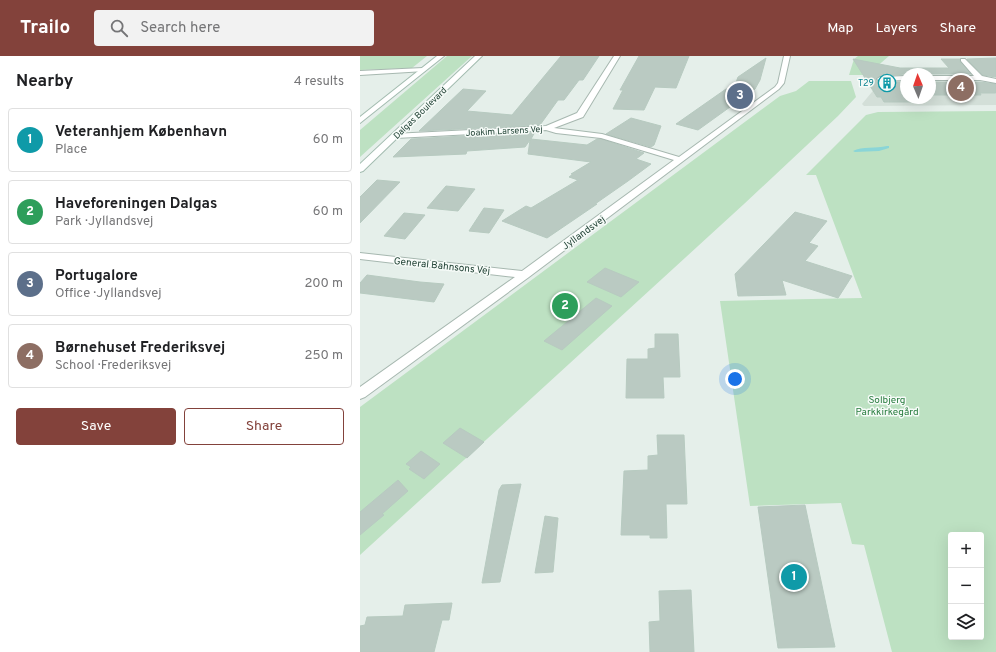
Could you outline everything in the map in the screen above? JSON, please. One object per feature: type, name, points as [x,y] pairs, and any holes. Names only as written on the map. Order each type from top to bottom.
[{"type":"street","points":[[360,121],[441,56]]},
{"type":"street","name":"Dalgas Boulevard","points":[[360,169],[479,56]]},
{"type":"street","points":[[547,128],[580,115],[618,56]]},
{"type":"street","name":"Jyllandsvej","points":[[360,394],[525,275],[777,88],[781,83],[787,56]]},
{"type":"street","points":[[963,60],[980,78]]},
{"type":"street","points":[[360,73],[423,70]]},
{"type":"street","points":[[880,79],[900,78]]},
{"type":"street","points":[[936,78],[980,78],[996,81]]},
{"type":"street","name":"Joakim Larsens Vej","points":[[396,136],[547,128],[556,131],[602,136],[680,160]]},
{"type":"street","name":"General Bahnsons Vej","points":[[360,256],[525,275]]},
{"type":"shaded area","points":[[881,81],[894,83],[900,90],[900,104],[936,104],[936,83],[986,83],[996,94],[996,105],[864,106],[862,104]]},
{"type":"green space","points":[[360,56],[427,56],[412,68],[360,70]]},
{"type":"green space","points":[[447,56],[472,56],[360,157],[360,130]]},
{"type":"green space","points":[[858,56],[889,56],[867,75],[849,75],[854,59]]},
{"type":"green space","points":[[809,81],[851,81],[856,97],[838,116],[744,204],[360,555],[360,407],[780,96],[796,91]]},
{"type":"green space","name":"Solbjerg Parkkirkegård","points":[[996,111],[996,652],[892,652],[864,545],[852,544],[841,503],[750,506],[720,301],[862,298],[816,175],[806,175],[866,115],[878,112]]},
{"type":"building","points":[[561,56],[599,56],[583,80],[579,80],[564,100],[558,100],[540,125],[419,131],[463,89],[486,91],[467,111],[512,115]]},
{"type":"building","points":[[639,56],[689,56],[676,88],[655,87],[644,110],[613,109],[623,90],[620,90]]},
{"type":"building","points":[[766,58],[760,80],[755,89],[698,130],[676,124],[726,89],[733,91],[738,77]]},
{"type":"building","points":[[996,58],[996,77],[983,75],[967,59]]},
{"type":"building","points":[[853,59],[900,68],[900,74],[880,76],[876,79],[880,82],[900,82],[900,102],[884,102],[881,97],[877,97]]},
{"type":"building","points":[[941,59],[960,59],[960,62],[971,74],[936,74],[936,68],[949,68]]},
{"type":"building","points":[[936,82],[980,82],[996,84],[996,93],[980,93],[981,95],[936,95]]},
{"type":"building","points":[[631,118],[661,126],[654,145],[651,147],[606,134]]},
{"type":"building","points":[[535,132],[531,139],[587,145],[597,139],[601,139],[644,153],[636,159],[651,164],[595,204],[597,204],[547,238],[502,221],[526,206],[531,208],[578,180],[569,177],[573,174],[571,174],[591,162],[528,154],[530,140],[525,147],[467,151],[466,154],[393,157],[411,139]]},
{"type":"building","points":[[377,180],[400,182],[360,223],[360,197]]},
{"type":"building","points":[[446,186],[475,189],[458,211],[427,208]]},
{"type":"building","points":[[484,208],[504,210],[489,233],[469,231]]},
{"type":"building","points":[[795,212],[827,221],[809,243],[818,246],[805,261],[852,276],[838,298],[782,280],[786,295],[738,296],[735,274]]},
{"type":"building","points":[[404,213],[425,215],[405,239],[384,236]]},
{"type":"building","points":[[605,268],[639,282],[621,297],[587,282]]},
{"type":"building","points":[[367,275],[444,284],[434,302],[360,293],[360,283]]},
{"type":"building","points":[[596,298],[612,306],[562,350],[544,341]]},
{"type":"building","points":[[655,334],[678,334],[680,377],[663,377],[664,398],[626,398],[627,359],[648,359],[648,349],[655,348]]},
{"type":"building","points":[[460,428],[484,442],[467,458],[443,443]]},
{"type":"building","points":[[657,435],[684,435],[687,504],[666,504],[667,538],[650,538],[650,535],[621,535],[624,471],[648,470],[648,456],[658,455]]},
{"type":"building","points":[[421,451],[440,464],[424,479],[409,469],[411,467],[406,464]]},
{"type":"building","points":[[398,480],[408,491],[382,514],[384,515],[360,535],[360,512]]},
{"type":"building","points":[[521,484],[500,582],[482,583],[499,490],[502,485]]},
{"type":"building","points":[[805,505],[835,647],[778,648],[758,507]]},
{"type":"building","points":[[545,516],[558,518],[553,572],[535,573]]},
{"type":"building","points":[[691,590],[694,652],[650,652],[649,622],[660,621],[659,591]]},
{"type":"building","points":[[452,603],[449,620],[442,620],[434,652],[360,652],[360,626],[365,625],[367,617],[403,616],[405,605]]},
{"type":"waterway","points":[[855,151],[887,147]]},
{"type":"place","name":"T29","points":[[887,83]]},
{"type":"place","name":"Børnehuset Frederiksvej","points":[[961,88]]},
{"type":"place","name":"Portugalore","points":[[740,96]]},
{"type":"place","name":"Haveforeningen Dalgas","points":[[565,306]]},
{"type":"place","name":"Veteranhjem København","points":[[794,577]]}]
